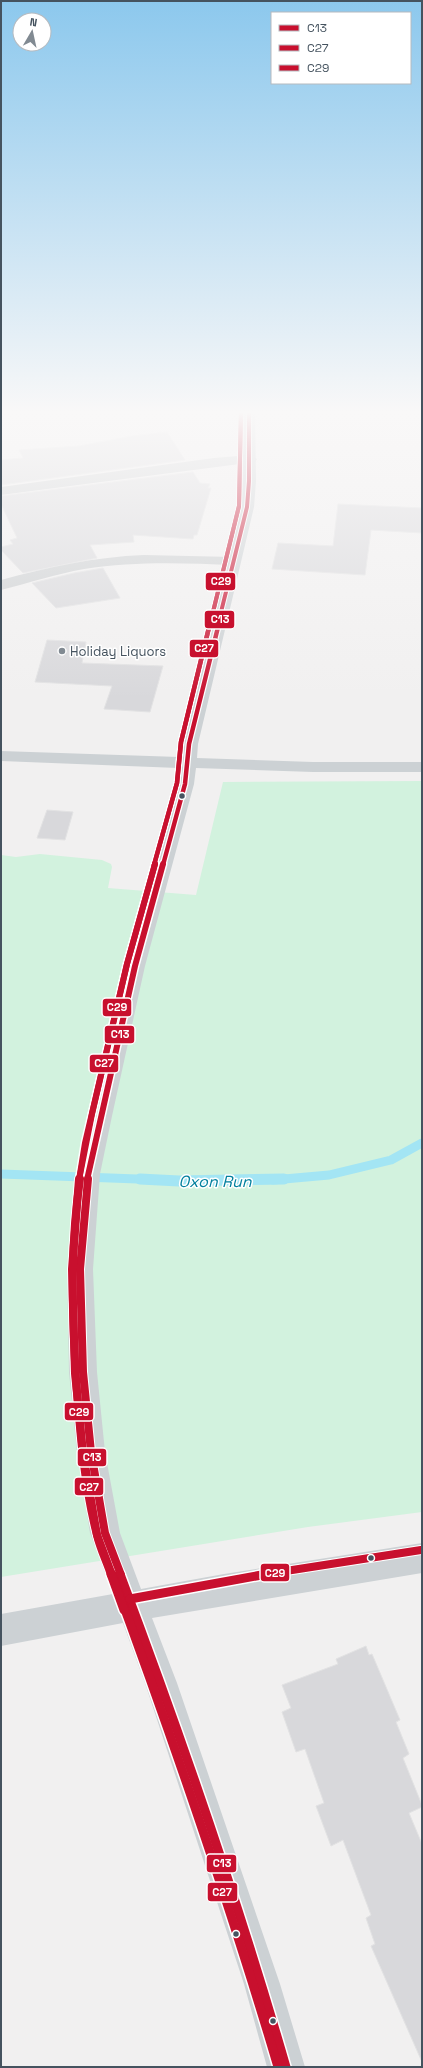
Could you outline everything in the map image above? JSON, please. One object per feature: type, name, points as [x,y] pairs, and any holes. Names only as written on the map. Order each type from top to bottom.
[{"type":"main road","points":[[247,506],[189,744],[186,784],[135,966],[93,1144],[84,1205],[80,1302],[83,1372],[91,1452],[105,1533],[161,1683],[262,1984],[286,2067]]},
{"type":"main road","points":[[1,756],[313,768],[422,767]]},
{"type":"main road","points":[[1,1630],[224,1589],[422,1558]]},
{"type":"street","points":[[1,585],[55,570],[113,561],[162,558],[234,561]]},
{"type":"green space","points":[[422,781],[422,1512],[308,1527],[1,1577],[1,855],[16,857],[40,854],[102,860],[111,864],[112,867],[108,888],[196,895],[223,782]]},
{"type":"building","points":[[2,506],[206,506],[197,535],[194,535],[193,539],[133,535],[134,542],[90,545],[97,558],[23,573],[1,550],[1,547],[13,544],[10,540],[17,538]]},
{"type":"building","points":[[338,506],[422,508],[422,533],[371,530],[365,575],[272,569],[278,543],[333,546]]},
{"type":"building","points":[[103,568],[120,598],[56,608],[32,583],[74,573]]},
{"type":"building","points":[[47,640],[86,642],[82,663],[163,666],[150,712],[104,709],[112,686],[35,682]]},
{"type":"building","points":[[47,810],[73,812],[65,840],[37,838]]},
{"type":"building","points":[[366,1646],[369,1655],[372,1654],[400,1720],[396,1722],[409,1754],[403,1758],[422,1805],[422,1807],[409,1813],[422,1844],[422,2062],[371,1946],[375,1944],[366,1918],[371,1915],[343,1840],[331,1846],[316,1806],[324,1803],[305,1749],[296,1752],[282,1712],[291,1708],[282,1685],[338,1664],[336,1659]]},
{"type":"waterway","name":"Oxon Run","points":[[273,1180],[329,1175],[391,1160],[422,1143]]},
{"type":"waterway","name":"Oxon Run","points":[[1,1174],[146,1179]]},
{"type":"waterway","name":"Oxon Run","points":[[140,1179],[146,1179]]},
{"type":"waterway","name":"Oxon Run","points":[[146,1179],[165,1180]]},
{"type":"waterway","name":"Oxon Run","points":[[146,1179],[179,1181],[284,1179]]},
{"type":"transit line","name":"C27","points":[[239,506],[181,742],[177,783],[127,964],[92,1114],[80,1173],[72,1269],[75,1373],[83,1453],[97,1535],[153,1686],[254,1986],[278,2067]]},
{"type":"transit line","name":"C29","points":[[124,1610],[97,1536],[88,1491],[79,1415],[73,1332],[72,1269],[76,1204],[85,1143],[127,964],[177,783],[181,742],[239,506]]},
{"type":"transit line","name":"C13","points":[[247,506],[189,744],[185,784],[135,966],[88,1174],[80,1269],[83,1372],[91,1452],[105,1533],[161,1683],[262,1984],[286,2067]]},
{"type":"transit line","name":"C29","points":[[130,1599],[223,1581],[421,1550]]},
{"type":"place","name":"Holiday Liquors","points":[[62,651]]}]
